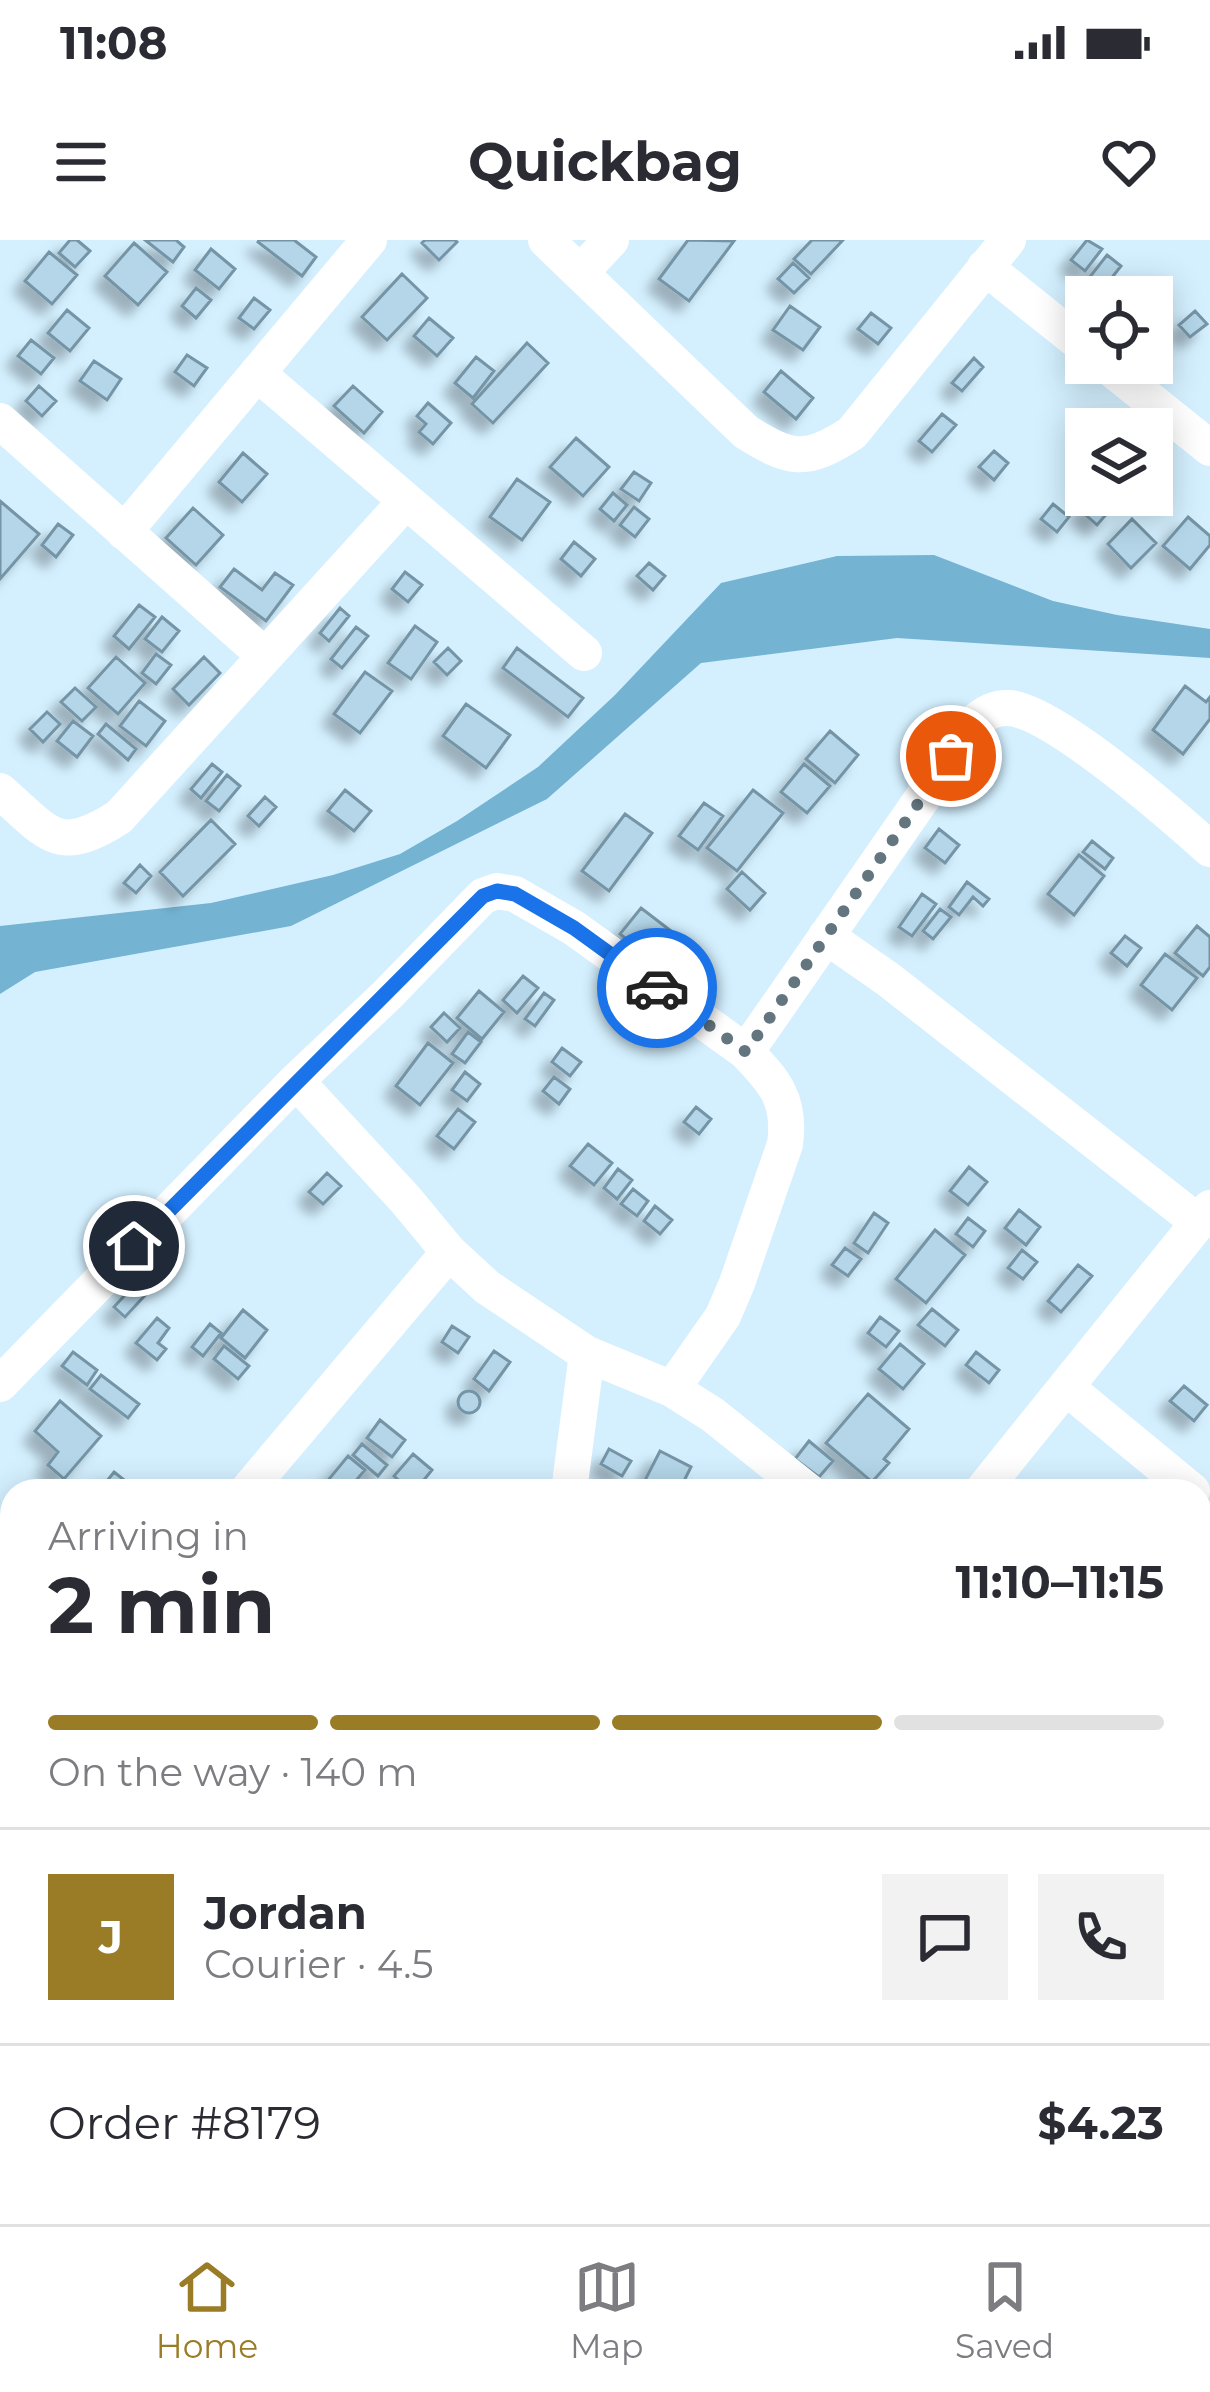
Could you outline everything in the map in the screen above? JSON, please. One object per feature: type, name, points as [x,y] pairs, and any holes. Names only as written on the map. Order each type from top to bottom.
[{"type":"street","points":[[124,532],[369,240]]},
{"type":"street","points":[[547,240],[746,432],[777,451],[807,455],[852,434],[997,254],[1065,326]]},
{"type":"street","points":[[582,271],[611,240]]},
{"type":"street","points":[[257,373],[584,653]]},
{"type":"street","points":[[1130,384],[1210,448]]},
{"type":"street","points":[[0,421],[264,655]]},
{"type":"street","points":[[0,791],[61,839],[95,833],[119,818],[406,501]]},
{"type":"street","points":[[746,1052],[976,721],[993,709],[1027,713],[1077,743],[1210,849]]},
{"type":"street","points":[[2,1379],[468,909],[497,891],[515,894],[574,928],[746,1052],[784,1100],[785,1144],[737,1283],[723,1316],[671,1389]]},
{"type":"street","points":[[826,936],[1204,1215],[992,1479]]},
{"type":"street","points":[[296,1081],[449,1252],[487,1287],[587,1354],[671,1389],[713,1415],[793,1479]]},
{"type":"street","points":[[257,1479],[449,1252]]},
{"type":"street","points":[[570,1479],[587,1354]]},
{"type":"street","points":[[1066,1388],[1177,1479]]},
{"type":"water","points":[[934,555],[1053,601],[1210,629],[1210,658],[897,638],[701,663],[547,799],[291,926],[35,972],[0,994],[0,926],[211,903],[400,854],[538,767],[615,695],[721,583],[837,556]]},
{"type":"building","points":[[70,240],[90,251],[75,267],[59,253]]},
{"type":"building","points":[[145,240],[176,240],[184,247],[173,262]]},
{"type":"building","points":[[259,240],[294,240],[316,257],[302,276]]},
{"type":"building","points":[[688,240],[734,241],[689,301],[659,279]]},
{"type":"building","points":[[812,240],[843,240],[811,274],[794,259]]},
{"type":"building","points":[[1087,240],[1102,249],[1085,271],[1071,260]]},
{"type":"building","points":[[457,242],[439,260],[422,243]]},
{"type":"building","points":[[134,243],[167,272],[138,305],[105,276]]},
{"type":"building","points":[[211,249],[235,269],[219,289],[195,270]]},
{"type":"building","points":[[49,252],[77,275],[52,304],[25,281]]},
{"type":"building","points":[[1107,255],[1121,266],[1113,276],[1091,276]]},
{"type":"building","points":[[793,263],[809,278],[794,293],[778,279]]},
{"type":"building","points":[[402,274],[427,298],[387,340],[362,317]]},
{"type":"building","points":[[196,288],[211,300],[196,318],[182,306]]},
{"type":"building","points":[[254,298],[270,310],[254,329],[239,318]]},
{"type":"building","points":[[790,306],[820,327],[803,350],[773,330]]},
{"type":"building","points":[[67,310],[89,328],[70,351],[48,333]]},
{"type":"building","points":[[1195,311],[1207,324],[1190,337],[1179,325]]},
{"type":"building","points":[[871,313],[891,328],[878,344],[858,329]]},
{"type":"building","points":[[429,318],[453,338],[437,356],[414,336]]},
{"type":"building","points":[[31,340],[54,358],[41,374],[18,356]]},
{"type":"building","points":[[527,343],[548,363],[493,423],[472,404]]},
{"type":"building","points":[[187,355],[207,368],[194,386],[175,372]]},
{"type":"building","points":[[476,357],[494,371],[473,398],[455,383]]},
{"type":"building","points":[[974,358],[983,367],[962,391],[952,383]]},
{"type":"building","points":[[94,361],[121,379],[107,400],[80,381]]},
{"type":"building","points":[[781,371],[813,398],[796,419],[764,392]]},
{"type":"building","points":[[39,386],[56,401],[42,416],[26,401]]},
{"type":"building","points":[[353,386],[382,412],[364,433],[334,406]]},
{"type":"building","points":[[428,403],[451,423],[433,444],[419,432],[426,424],[417,416]]},
{"type":"building","points":[[942,414],[956,425],[932,452],[919,441]]},
{"type":"building","points":[[576,438],[609,467],[583,496],[550,467]]},
{"type":"building","points":[[994,451],[1008,463],[994,480],[979,467]]},
{"type":"building","points":[[243,453],[267,474],[242,502],[219,482]]},
{"type":"building","points":[[634,472],[651,483],[639,501],[621,489]]},
{"type":"building","points":[[517,479],[550,502],[522,540],[490,517]]},
{"type":"building","points":[[613,493],[627,505],[614,521],[600,509]]},
{"type":"building","points":[[0,501],[39,534],[0,579]]},
{"type":"building","points":[[1053,504],[1069,517],[1057,532],[1041,519]]},
{"type":"building","points":[[634,507],[649,519],[635,537],[620,525]]},
{"type":"building","points":[[193,508],[223,535],[196,565],[166,538]]},
{"type":"building","points":[[1188,517],[1210,536],[1210,545],[1190,569],[1163,546]]},
{"type":"building","points":[[1132,519],[1156,543],[1131,568],[1108,544]]},
{"type":"building","points":[[58,524],[73,535],[56,557],[42,545]]},
{"type":"building","points":[[574,542],[595,559],[581,576],[561,559]]},
{"type":"building","points":[[649,563],[665,576],[653,590],[637,576]]},
{"type":"building","points":[[234,569],[262,590],[275,573],[293,585],[266,621],[220,587]]},
{"type":"building","points":[[405,572],[422,585],[408,602],[392,589]]},
{"type":"building","points":[[139,605],[155,617],[129,649],[114,636]]},
{"type":"building","points":[[340,608],[349,616],[329,641],[320,633]]},
{"type":"building","points":[[162,617],[179,631],[162,652],[145,639]]},
{"type":"building","points":[[415,626],[437,642],[411,679],[388,663]]},
{"type":"building","points":[[356,627],[368,636],[342,668],[331,659]]},
{"type":"building","points":[[448,648],[461,661],[447,675],[434,662]]},
{"type":"building","points":[[517,648],[583,698],[568,717],[503,668]]},
{"type":"building","points":[[156,654],[171,665],[156,684],[142,673]]},
{"type":"building","points":[[116,657],[145,683],[118,714],[88,688]]},
{"type":"building","points":[[204,657],[220,673],[189,705],[173,689]]},
{"type":"building","points":[[365,672],[392,691],[360,733],[334,714]]},
{"type":"building","points":[[1185,686],[1206,702],[1210,697],[1210,719],[1183,754],[1153,730]]},
{"type":"building","points":[[75,688],[96,707],[82,721],[61,702]]},
{"type":"building","points":[[139,701],[165,721],[146,746],[120,726]]},
{"type":"building","points":[[466,704],[510,735],[486,768],[443,736]]},
{"type":"building","points":[[47,712],[60,724],[43,742],[30,729]]},
{"type":"building","points":[[73,721],[93,736],[77,757],[57,741]]},
{"type":"building","points":[[106,724],[136,749],[128,760],[98,734]]},
{"type":"building","points":[[830,731],[858,755],[835,783],[806,759]]},
{"type":"building","points":[[212,764],[222,772],[201,798],[191,789]]},
{"type":"building","points":[[804,764],[830,786],[807,813],[781,792]]},
{"type":"building","points":[[227,775],[240,786],[219,811],[206,801]]},
{"type":"building","points":[[345,790],[371,811],[354,831],[328,811]]},
{"type":"building","points":[[753,790],[783,813],[737,871],[707,848]]},
{"type":"building","points":[[265,797],[276,807],[259,826],[248,816]]},
{"type":"building","points":[[704,803],[723,816],[698,850],[679,836]]},
{"type":"building","points":[[625,814],[652,833],[609,891],[582,871]]},
{"type":"building","points":[[211,820],[235,844],[183,896],[160,872]]},
{"type":"building","points":[[939,829],[959,845],[945,863],[925,848]]},
{"type":"building","points":[[1092,841],[1113,858],[1105,869],[1083,852]]},
{"type":"building","points":[[1079,855],[1104,876],[1074,915],[1048,894]]},
{"type":"building","points":[[140,865],[151,876],[136,893],[124,883]]},
{"type":"building","points":[[742,872],[765,893],[750,910],[727,889]]},
{"type":"building","points":[[967,882],[989,899],[983,906],[973,897],[959,915],[949,907]]},
{"type":"building","points":[[922,894],[936,904],[912,936],[899,927]]},
{"type":"building","points":[[641,908],[671,931],[650,957],[620,934]]},
{"type":"building","points":[[940,909],[951,917],[933,939],[923,931]]},
{"type":"building","points":[[1197,926],[1210,937],[1210,967],[1203,976],[1175,953]]},
{"type":"building","points":[[1125,936],[1141,948],[1127,966],[1111,953]]},
{"type":"building","points":[[1165,954],[1197,978],[1172,1010],[1141,985]]},
{"type":"building","points":[[523,976],[538,988],[517,1013],[503,1000]]},
{"type":"building","points":[[479,991],[504,1012],[482,1039],[457,1018]]},
{"type":"building","points":[[544,993],[554,1000],[535,1026],[525,1019]]},
{"type":"building","points":[[444,1013],[460,1028],[447,1042],[431,1027]]},
{"type":"building","points":[[468,1032],[481,1042],[465,1063],[452,1054]]},
{"type":"building","points":[[428,1043],[453,1063],[420,1105],[396,1086]]},
{"type":"building","points":[[562,1048],[581,1062],[570,1076],[552,1062]]},
{"type":"building","points":[[465,1072],[480,1084],[467,1101],[452,1090]]},
{"type":"building","points":[[554,1077],[570,1089],[559,1104],[543,1091]]},
{"type":"building","points":[[696,1107],[711,1119],[699,1134],[684,1122]]},
{"type":"building","points":[[458,1109],[475,1122],[454,1149],[437,1136]]},
{"type":"building","points":[[588,1144],[612,1163],[594,1185],[570,1166]]},
{"type":"building","points":[[969,1167],[987,1182],[968,1205],[950,1191]]},
{"type":"building","points":[[618,1169],[632,1180],[617,1199],[604,1188]]},
{"type":"building","points":[[327,1173],[341,1186],[323,1204],[309,1192]]},
{"type":"building","points":[[633,1189],[648,1201],[637,1216],[621,1204]]},
{"type":"building","points":[[655,1206],[672,1220],[660,1234],[644,1221]]},
{"type":"building","points":[[1019,1210],[1040,1227],[1026,1245],[1005,1228]]},
{"type":"building","points":[[874,1213],[888,1223],[868,1253],[854,1243]]},
{"type":"building","points":[[968,1218],[985,1231],[973,1247],[956,1234]]},
{"type":"building","points":[[935,1230],[965,1255],[926,1303],[896,1279]]},
{"type":"building","points":[[845,1248],[861,1259],[848,1276],[832,1265]]},
{"type":"building","points":[[1022,1250],[1037,1262],[1023,1279],[1008,1268]]},
{"type":"building","points":[[1078,1265],[1092,1276],[1061,1312],[1048,1301]]},
{"type":"building","points":[[137,1282],[148,1292],[125,1317],[114,1307]]},
{"type":"building","points":[[932,1309],[958,1330],[945,1346],[918,1325]]},
{"type":"building","points":[[243,1310],[267,1330],[245,1358],[221,1338]]},
{"type":"building","points":[[880,1317],[899,1331],[886,1347],[868,1333]]},
{"type":"building","points":[[157,1318],[169,1328],[158,1343],[166,1349],[157,1360],[136,1343]]},
{"type":"building","points":[[210,1324],[221,1333],[203,1356],[192,1347]]},
{"type":"building","points":[[452,1326],[469,1337],[458,1353],[442,1342]]},
{"type":"building","points":[[900,1344],[924,1364],[903,1389],[879,1369]]},
{"type":"building","points":[[224,1346],[249,1366],[238,1379],[214,1359]]},
{"type":"building","points":[[494,1351],[510,1362],[489,1391],[474,1379]]},
{"type":"building","points":[[73,1352],[97,1370],[87,1385],[62,1366]]},
{"type":"building","points":[[976,1352],[999,1370],[989,1383],[966,1365]]},
{"type":"building","points":[[101,1375],[139,1404],[128,1418],[90,1389]]},
{"type":"building","points":[[1184,1386],[1207,1405],[1194,1421],[1170,1401]]},
{"type":"building","points":[[469,1391],[480,1402],[469,1413],[458,1402]]},
{"type":"building","points":[[868,1394],[909,1429],[884,1459],[889,1463],[875,1479],[868,1479],[826,1443]]},
{"type":"building","points":[[60,1401],[101,1436],[64,1479],[48,1465],[58,1452],[35,1431]]},
{"type":"building","points":[[380,1420],[405,1440],[392,1457],[367,1438]]},
{"type":"building","points":[[809,1441],[833,1461],[819,1477],[795,1459]]},
{"type":"building","points":[[362,1444],[387,1465],[378,1476],[353,1455]]},
{"type":"building","points":[[609,1449],[631,1461],[622,1476],[601,1464]]},
{"type":"building","points":[[660,1451],[691,1467],[685,1479],[646,1479]]},
{"type":"building","points":[[413,1454],[432,1470],[425,1479],[394,1476]]},
{"type":"building","points":[[348,1456],[365,1470],[357,1479],[329,1479]]},
{"type":"way so far","points":[[657,988],[746,1052],[951,756]]},
{"type":"route","points":[[134,1246],[483,896],[497,891],[515,894],[574,928],[657,988]]}]
